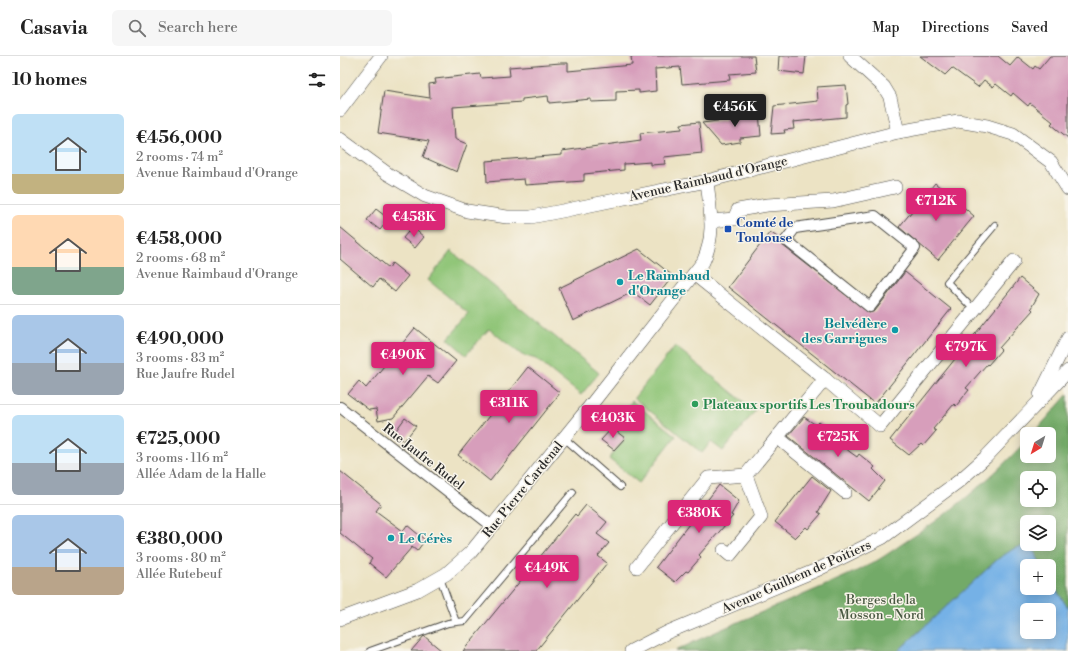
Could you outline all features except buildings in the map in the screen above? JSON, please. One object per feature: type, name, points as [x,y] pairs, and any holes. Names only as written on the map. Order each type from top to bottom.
[{"type":"street","points":[[340,110],[381,56]]},
{"type":"street","points":[[850,56],[884,87],[890,97],[898,132]]},
{"type":"street","name":"Avenue Raimbaud d'Orange","points":[[340,139],[388,174],[425,196],[467,211],[493,216],[532,217],[707,180],[898,132],[958,121],[987,126],[1013,134],[1051,162],[1068,189]]},
{"type":"street","name":"Rue Pierre Cardenal","points":[[340,619],[418,590],[440,578],[471,552],[564,438],[703,262],[709,250],[712,230],[707,180]]},
{"type":"street","points":[[711,221],[734,219],[738,210],[767,205],[833,201],[894,187]]},
{"type":"street","points":[[875,216],[916,248],[870,307],[786,240],[796,228],[875,216]]},
{"type":"street","points":[[694,274],[825,379],[880,426],[1014,261]]},
{"type":"street","name":"Avenue Guilhem de Poitiers","points":[[1037,402],[1068,338]]},
{"type":"street","name":"Avenue Guilhem de Poitiers","points":[[631,651],[675,629],[819,569],[882,538],[959,481],[1012,431],[1037,402],[1057,384],[1068,371]]},
{"type":"street","points":[[637,568],[708,478],[746,475],[825,379]]},
{"type":"street","name":"Rue Jaufre Rudel","points":[[340,406],[492,526]]},
{"type":"street","points":[[777,437],[845,492]]},
{"type":"street","points":[[724,550],[730,555],[761,516],[746,475]]},
{"type":"lane","points":[[974,310],[947,282],[995,225]]},
{"type":"lane","points":[[564,438],[620,487]]},
{"type":"lane","points":[[370,651],[448,623],[465,621],[573,492]]},
{"type":"lane","points":[[440,578],[456,622]]},
{"type":"green space","points":[[451,251],[599,373],[581,395],[536,359],[522,355],[489,329],[466,355],[448,339],[469,314],[428,280]]},
{"type":"green space","name":"Plateaux sportifs Les Troubadours","points":[[675,346],[755,411],[723,451],[711,442],[702,453],[634,398]]},
{"type":"green space","name":"Berges de la Mosson - Nord","points":[[1068,394],[1068,608],[1056,590],[1056,559],[1038,559],[1034,551],[1056,551],[1056,515],[1020,515],[1020,548],[1015,548],[998,559],[898,651],[675,651],[724,628],[847,576],[871,564],[919,533],[952,509],[1020,448],[1020,463],[1056,463],[1056,427],[1039,427]]},
{"type":"green space","points":[[632,401],[676,436],[639,483],[609,459],[625,438],[612,428]]},
{"type":"water","points":[[1020,547],[1020,551],[1034,551],[1038,559],[1020,559],[1020,595],[1056,595],[1056,590],[1068,608],[1068,651],[898,651],[998,559],[1015,548]]},
{"type":"place","name":"Comté de Toulouse","points":[[728,229]]},
{"type":"place","name":"Le Raimbaud d'Orange","points":[[620,282]]},
{"type":"place","name":"Belvédère des Garrigues","points":[[895,330]]},
{"type":"place","name":"Plateaux sportifs Les Troubadours","points":[[695,404]]},
{"type":"place","name":"Le Cérès","points":[[391,538]]}]
